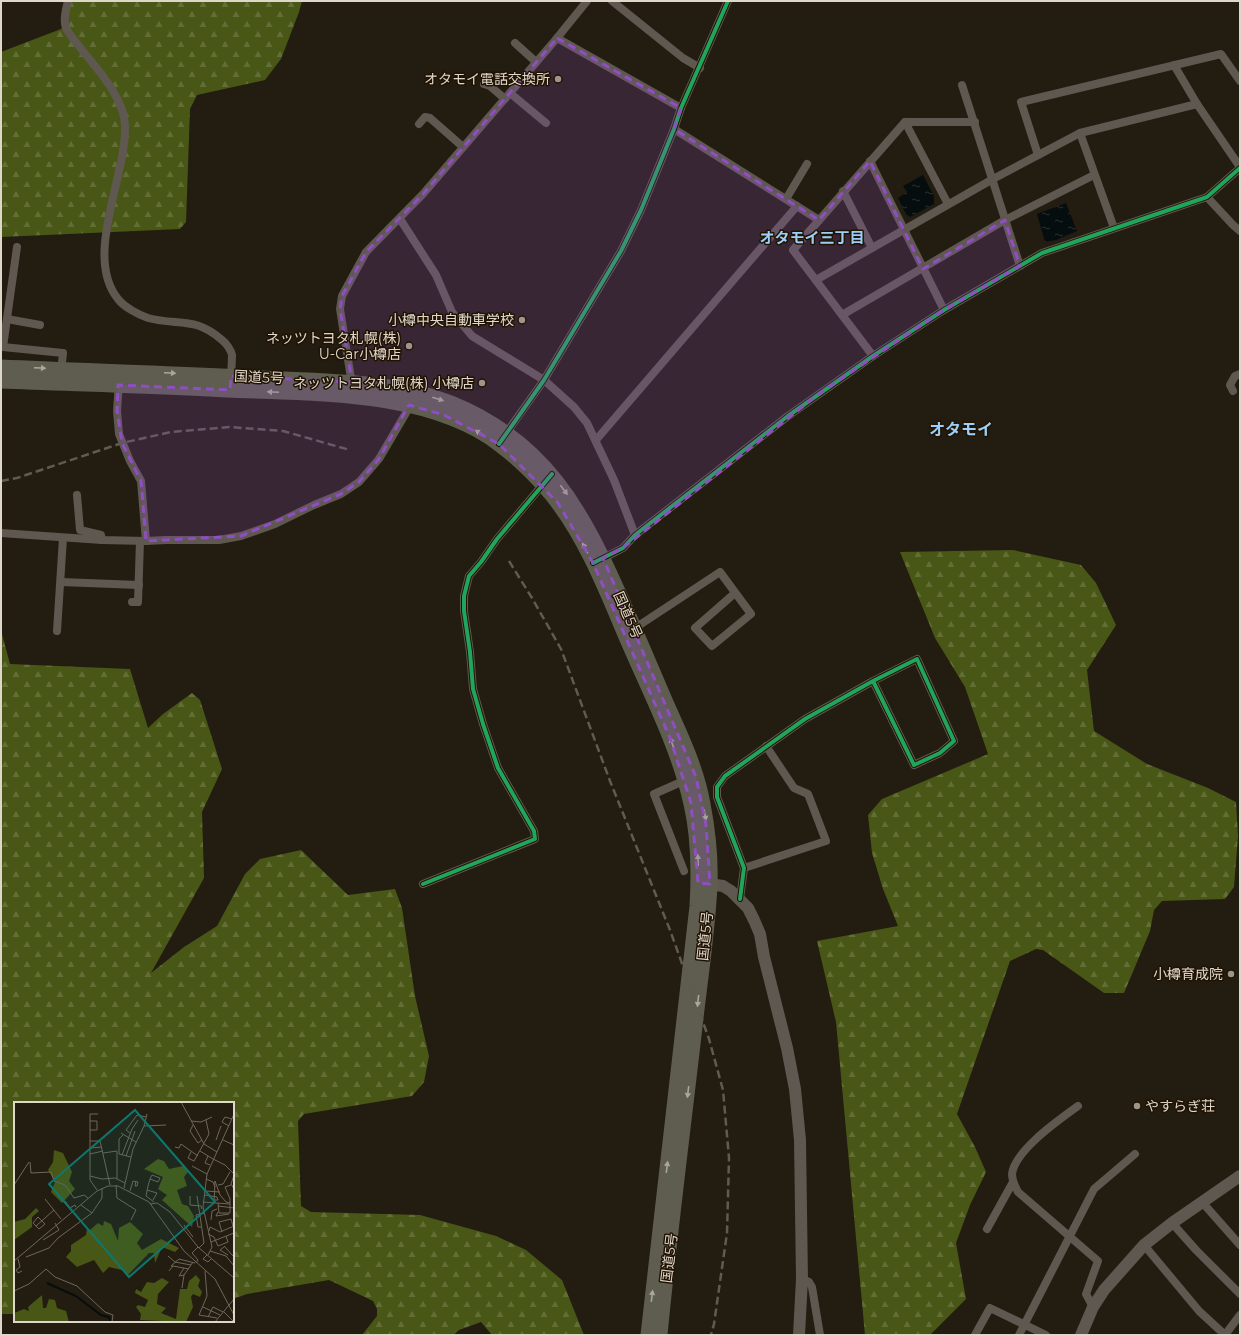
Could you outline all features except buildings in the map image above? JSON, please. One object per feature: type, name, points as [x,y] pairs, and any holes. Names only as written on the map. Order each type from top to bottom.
[{"type":"highway","name":"国道5号","points":[[1,367],[60,376],[413,391],[448,402],[480,416],[548,480],[581,515],[598,561],[629,631],[680,734],[691,778],[702,799],[706,825],[704,884],[660,1335]]},
{"type":"highway","name":"国道5号","points":[[1,381],[60,376]]},
{"type":"highway","name":"国道5号","points":[[352,389],[444,415],[473,428],[503,438]]},
{"type":"highway","name":"国道5号","points":[[648,1335],[687,1050]]},
{"type":"street","points":[[68,1],[65,13],[66,27],[110,85],[121,108],[125,123],[124,153],[106,232],[104,257],[110,287],[118,300],[130,309],[148,318],[197,324],[212,331],[225,342],[232,353],[231,383]]},
{"type":"street","points":[[352,389],[340,309],[342,296],[366,252],[423,194],[587,1]]},
{"type":"street","points":[[612,1],[683,58],[700,68]]},
{"type":"street","points":[[503,438],[544,380],[621,251],[641,210],[681,108],[700,68],[728,1]]},
{"type":"street","points":[[557,38],[681,108]]},
{"type":"street","points":[[515,43],[536,62]]},
{"type":"street","points":[[1038,155],[1021,102],[1221,54],[1240,81]]},
{"type":"street","points":[[598,561],[623,548],[636,535],[788,416],[873,356],[944,310],[1042,253],[1207,197],[1240,168],[1197,104],[1174,65]]},
{"type":"street","points":[[484,84],[507,96],[546,122]]},
{"type":"street","points":[[962,85],[1020,266]]},
{"type":"street","points":[[816,280],[948,204],[1080,133],[1197,104]]},
{"type":"street","points":[[419,124],[425,118],[430,118],[463,147]]},
{"type":"street","points":[[873,356],[793,250],[904,122],[975,122]]},
{"type":"street","points":[[904,122],[948,204]]},
{"type":"street","points":[[674,129],[819,220]]},
{"type":"street","points":[[1080,133],[1114,228]]},
{"type":"street","points":[[870,161],[944,310]]},
{"type":"street","points":[[786,200],[807,164]]},
{"type":"street","points":[[842,315],[1005,220],[1094,175]]},
{"type":"street","points":[[843,191],[872,248]]},
{"type":"street","points":[[1207,197],[1240,231]]},
{"type":"street","points":[[596,440],[797,206]]},
{"type":"street","points":[[400,219],[436,275],[452,312],[472,336],[544,380],[587,423],[614,480],[636,535]]},
{"type":"street","points":[[17,247],[3,347],[63,353],[60,376]]},
{"type":"street","points":[[7,319],[40,326]]},
{"type":"street","points":[[1233,391],[1230,385],[1235,376],[1240,374]]},
{"type":"street","points":[[119,378],[116,411],[119,434],[130,461],[141,481],[143,541],[138,602],[132,602]]},
{"type":"street","points":[[1,533],[64,538],[143,541],[218,540],[241,536],[275,524],[341,494],[359,482],[379,459],[406,413],[409,405]]},
{"type":"street","points":[[423,884],[535,839],[534,831],[498,768],[473,690],[470,652],[464,611],[464,596],[469,576],[482,562],[497,539],[548,480]]},
{"type":"street","points":[[78,495],[80,530],[101,535],[102,540]]},
{"type":"street","points":[[57,631],[64,538]]},
{"type":"street","points":[[629,631],[720,572],[735,592],[751,614],[712,646],[695,628],[735,592]]},
{"type":"street","points":[[61,582],[139,586]]},
{"type":"street","points":[[740,899],[744,868],[717,797],[717,787],[725,776],[805,719],[873,681],[917,658],[954,741],[940,753],[914,765],[873,681]]},
{"type":"street","points":[[744,868],[826,841],[808,794],[794,788],[766,746]]},
{"type":"street","points":[[684,871],[654,794],[691,778]]},
{"type":"street","points":[[704,884],[723,886],[740,899],[748,908],[760,934],[764,957],[787,1048],[795,1089],[800,1140],[802,1279],[799,1335]]},
{"type":"street","points":[[1078,1106],[1040,1136],[1016,1163],[1012,1174],[1013,1182],[1018,1192],[1098,1261],[1086,1294],[1093,1307]]},
{"type":"street","points":[[1018,1335],[1094,1188],[1135,1154]]},
{"type":"street","points":[[1082,1335],[1093,1307],[1104,1290],[1144,1245],[1172,1223],[1240,1176]]},
{"type":"street","points":[[987,1229],[1013,1182]]},
{"type":"street","points":[[1202,1202],[1240,1245]]},
{"type":"street","points":[[1172,1223],[1196,1250],[1240,1294]]},
{"type":"street","points":[[1144,1245],[1199,1311],[1225,1335],[1240,1315]]},
{"type":"street","points":[[802,1279],[809,1282],[812,1287],[820,1335]]},
{"type":"street","points":[[975,1335],[990,1308],[1046,1335]]},
{"type":"highlighted area","points":[[557,38],[681,108],[674,129],[819,220],[870,161],[923,269],[1005,220],[1020,266],[944,310],[820,393],[623,548],[603,558],[696,777],[706,825],[710,884],[698,883],[691,803],[670,738],[593,563],[558,503],[499,444],[444,415],[409,405],[379,459],[359,482],[341,494],[241,536],[146,541],[141,481],[122,443],[117,411],[118,385],[230,390],[231,376],[352,382],[340,309],[342,296],[366,252],[423,194]]},
{"type":"green space","points":[[69,1],[302,1],[281,59],[265,80],[197,95],[190,109],[186,222],[180,229],[1,237],[1,52],[61,29],[67,22]]},
{"type":"green space","points":[[1013,550],[1081,565],[1096,583],[1116,625],[1087,670],[1094,731],[1147,764],[1208,788],[1236,802],[1238,836],[1234,887],[1225,899],[1162,901],[1154,910],[1150,931],[1124,993],[1104,993],[1043,950],[1036,949],[1010,961],[957,1114],[975,1147],[986,1172],[970,1205],[956,1243],[966,1299],[930,1335],[865,1335],[836,1022],[817,941],[898,926],[883,889],[872,853],[868,815],[882,799],[988,754],[965,687],[935,638],[900,552]]},
{"type":"green space","points":[[2,634],[10,664],[130,669],[148,728],[163,714],[192,693],[200,700],[222,769],[202,812],[204,878],[151,973],[184,947],[217,926],[245,874],[260,859],[301,850],[348,895],[395,889],[402,908],[415,996],[429,1056],[424,1082],[412,1096],[304,1114],[298,1121],[301,1206],[311,1212],[420,1215],[496,1236],[526,1250],[562,1280],[584,1335],[492,1335],[481,1322],[459,1330],[453,1335],[362,1335],[377,1316],[377,1309],[373,1301],[329,1280],[247,1294],[234,1299],[234,1102],[14,1102],[14,1314],[1,1314]]},
{"type":"water","points":[[923,175],[934,196],[934,204],[910,217],[906,214],[898,198],[907,192],[903,186]]},
{"type":"water","points":[[1066,203],[1077,231],[1056,240],[1045,242],[1037,214]]},
{"type":"railway","points":[[1,481],[17,478],[122,443],[171,432],[229,427],[283,431],[350,450]]},
{"type":"railway","points":[[509,561],[561,649],[610,781],[670,930],[709,1039],[723,1090],[729,1158],[727,1233],[714,1324],[711,1335]]},
{"type":"cycle path","points":[[499,444],[544,380],[621,251],[641,210],[681,108],[728,1]]},
{"type":"cycle path","points":[[593,563],[623,548],[635,535],[788,416],[873,356],[944,310],[1042,253],[1207,197],[1240,168]]},
{"type":"cycle path","points":[[423,884],[535,839],[534,831],[498,768],[483,724],[473,689],[470,652],[464,611],[464,596],[469,576],[497,539],[552,474]]},
{"type":"cycle path","points":[[740,899],[744,868],[717,797],[717,787],[725,776],[805,719],[873,681],[917,659],[954,741],[940,753],[914,765],[873,681]]},
{"type":"place","name":"オタモイ電話交換所","points":[[558,79]]},
{"type":"place","name":"小樽中央自動車学校","points":[[522,320]]},
{"type":"place","name":"ネッツトヨタ札幌(株) U-Car小樽店","points":[[409,346]]},
{"type":"place","name":"ネッツトヨタ札幌(株) 小樽店","points":[[482,383]]},
{"type":"place","name":"小樽育成院","points":[[1231,974]]},
{"type":"place","name":"やすらぎ荘","points":[[1137,1106]]},
{"type":"district","name":"オタモイ三丁目","points":[[812,237]]},
{"type":"district","name":"オタモイ","points":[[961,429]]}]
